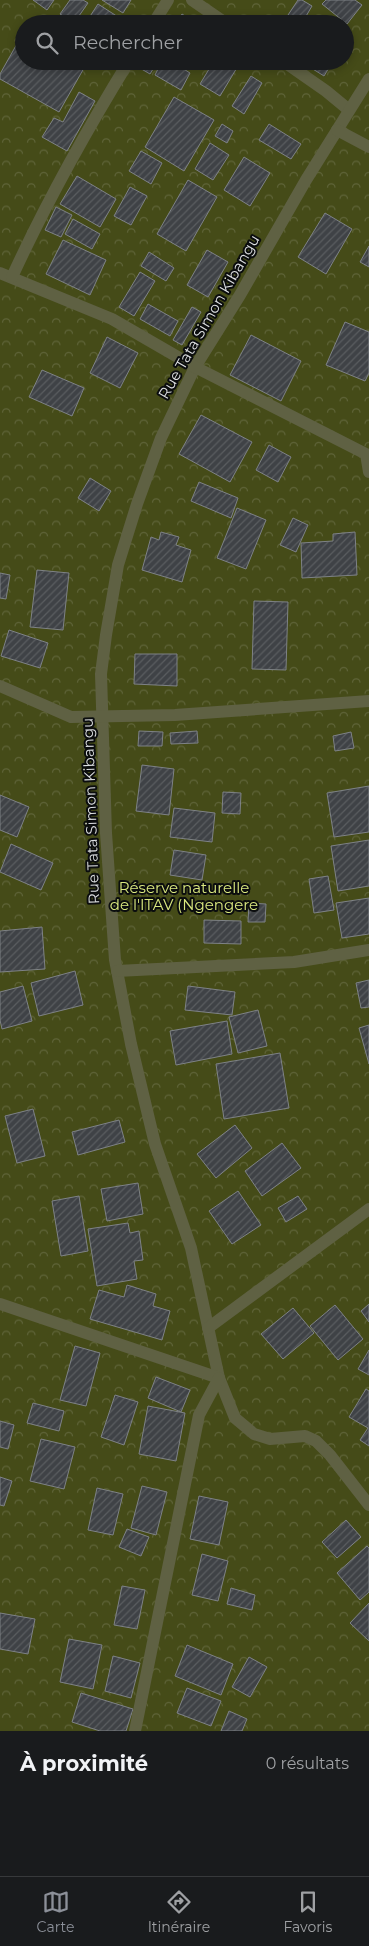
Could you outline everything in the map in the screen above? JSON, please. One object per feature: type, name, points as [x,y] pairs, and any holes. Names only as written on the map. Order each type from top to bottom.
[{"type":"street","points":[[159,15],[168,0]]},
{"type":"street","points":[[192,0],[214,15]]},
{"type":"street","points":[[124,70],[6,275],[112,319],[196,367],[368,454],[369,472]]},
{"type":"street","points":[[296,70],[349,110]]},
{"type":"street","name":"Rue Tata Simon Kibangu","points":[[369,79],[306,180],[240,296],[196,367],[161,438],[137,504],[118,565],[106,636],[102,674],[106,833],[115,960],[131,1044],[155,1144],[191,1248],[219,1378],[235,1418],[254,1434],[270,1438],[305,1436],[316,1441],[330,1454],[369,1505]]},
{"type":"street","points":[[337,130],[369,147]]},
{"type":"street","points":[[0,686],[72,717],[175,715],[369,701]]},
{"type":"street","points":[[117,971],[294,962],[369,950]]},
{"type":"street","points":[[208,1328],[369,1209]]},
{"type":"street","points":[[0,1304],[219,1378],[200,1414],[135,1731]]},
{"type":"green space","name":"Réserve naturelle de l'ITAV (Ngengere","points":[[0,0],[369,0],[369,1731],[0,1731]]},
{"type":"building","points":[[33,0],[54,0],[47,10]]},
{"type":"building","points":[[70,0],[83,0],[88,3],[80,15],[60,14]]},
{"type":"building","points":[[102,0],[131,0],[123,13]]},
{"type":"building","points":[[298,0],[302,0],[312,6],[307,15],[288,15]]},
{"type":"building","points":[[326,0],[355,0],[362,5],[354,15],[336,15],[322,4]]},
{"type":"building","points":[[98,4],[115,15],[91,15]]},
{"type":"building","points":[[15,47],[15,70],[83,70],[59,112],[0,79],[0,74]]},
{"type":"building","points":[[143,70],[152,70],[150,74]]},
{"type":"building","points":[[158,70],[185,70],[190,73],[181,90],[155,75]]},
{"type":"building","points":[[209,70],[236,70],[220,96],[200,84]]},
{"type":"building","points":[[314,70],[328,70],[324,76]]},
{"type":"building","points":[[251,76],[262,83],[244,114],[232,106]]},
{"type":"building","points":[[79,92],[95,101],[67,151],[42,137],[54,118],[63,122]]},
{"type":"building","points":[[174,97],[214,120],[184,171],[145,147]]},
{"type":"building","points":[[222,124],[233,131],[227,143],[215,136]]},
{"type":"building","points":[[269,124],[301,144],[291,159],[259,140]]},
{"type":"building","points":[[210,143],[229,155],[213,180],[195,169]]},
{"type":"building","points":[[141,151],[162,163],[151,184],[129,171]]},
{"type":"building","points":[[244,157],[270,173],[250,206],[224,190]]},
{"type":"building","points":[[77,176],[116,199],[100,227],[60,204]]},
{"type":"building","points":[[188,180],[217,197],[186,251],[157,234]]},
{"type":"building","points":[[130,187],[147,196],[131,225],[114,216]]},
{"type":"building","points":[[56,207],[72,215],[61,237],[45,230]]},
{"type":"building","points":[[325,213],[352,229],[326,274],[298,257]]},
{"type":"building","points":[[73,219],[100,234],[92,249],[65,234]]},
{"type":"building","points":[[63,240],[106,260],[90,295],[46,274]]},
{"type":"building","points":[[369,246],[369,267],[360,262]]},
{"type":"building","points":[[207,250],[228,262],[208,297],[187,285]]},
{"type":"building","points":[[149,252],[174,268],[166,281],[141,266]]},
{"type":"building","points":[[140,272],[155,281],[134,316],[119,307]]},
{"type":"building","points":[[148,304],[178,321],[170,336],[140,319]]},
{"type":"building","points":[[192,307],[201,312],[182,345],[173,340]]},
{"type":"building","points":[[345,322],[369,332],[369,373],[365,381],[326,365]]},
{"type":"building","points":[[251,335],[301,361],[281,401],[230,375]]},
{"type":"building","points":[[107,337],[138,353],[120,388],[90,373]]},
{"type":"building","points":[[42,370],[84,388],[72,416],[29,397]]},
{"type":"building","points":[[201,415],[252,442],[230,482],[179,454]]},
{"type":"building","points":[[269,445],[291,457],[278,482],[256,470]]},
{"type":"building","points":[[90,478],[111,491],[99,511],[78,498]]},
{"type":"building","points":[[199,482],[238,498],[231,518],[191,501]]},
{"type":"building","points":[[237,508],[266,520],[246,569],[217,558]]},
{"type":"building","points":[[293,518],[308,525],[296,552],[280,545]]},
{"type":"building","points":[[161,532],[179,537],[176,545],[191,550],[182,582],[142,570],[151,537],[159,540]]},
{"type":"building","points":[[355,532],[357,575],[302,578],[301,543],[333,541],[333,534]]},
{"type":"building","points":[[37,570],[69,573],[63,630],[30,627]]},
{"type":"building","points":[[0,573],[10,575],[6,599],[0,598]]},
{"type":"building","points":[[254,601],[288,602],[286,670],[252,669]]},
{"type":"building","points":[[9,630],[48,643],[40,668],[1,656]]},
{"type":"building","points":[[135,654],[177,654],[177,686],[134,684]]},
{"type":"building","points":[[139,731],[163,732],[162,746],[138,746]]},
{"type":"building","points":[[197,731],[198,743],[171,744],[170,733]]},
{"type":"building","points":[[351,732],[354,748],[335,751],[333,736]]},
{"type":"building","points":[[142,765],[174,769],[169,815],[136,811]]},
{"type":"building","points":[[369,786],[369,832],[334,837],[327,793]]},
{"type":"building","points":[[223,792],[241,793],[240,814],[222,813]]},
{"type":"building","points":[[0,795],[29,807],[17,837],[0,830]]},
{"type":"building","points":[[174,808],[215,813],[212,842],[170,837]]},
{"type":"building","points":[[369,840],[369,886],[338,891],[331,846]]},
{"type":"building","points":[[11,844],[53,863],[41,890],[0,872]]},
{"type":"building","points":[[174,850],[206,855],[202,880],[170,875]]},
{"type":"building","points":[[328,876],[334,910],[314,913],[309,879]]},
{"type":"building","points":[[369,898],[369,934],[342,938],[336,903]]},
{"type":"building","points":[[249,903],[266,904],[265,922],[248,922]]},
{"type":"building","points":[[204,920],[241,921],[241,944],[204,943]]},
{"type":"building","points":[[42,927],[45,969],[0,972],[0,931]]},
{"type":"building","points":[[75,971],[83,1005],[39,1016],[31,983]]},
{"type":"building","points":[[369,980],[369,1007],[361,1008],[356,983]]},
{"type":"building","points":[[23,986],[32,1021],[2,1029],[0,1020],[0,992]]},
{"type":"building","points":[[188,986],[235,992],[232,1015],[185,1010]]},
{"type":"building","points":[[258,1010],[267,1046],[238,1053],[229,1017]]},
{"type":"building","points":[[227,1021],[232,1054],[176,1065],[170,1031]]},
{"type":"building","points":[[369,1025],[369,1064],[359,1028]]},
{"type":"building","points":[[280,1053],[289,1108],[224,1119],[216,1064]]},
{"type":"building","points":[[33,1109],[45,1156],[17,1163],[5,1116]]},
{"type":"building","points":[[119,1120],[125,1142],[78,1155],[72,1132]]},
{"type":"building","points":[[235,1125],[252,1148],[216,1178],[197,1154]]},
{"type":"building","points":[[282,1143],[301,1168],[262,1196],[245,1171]]},
{"type":"building","points":[[138,1183],[143,1214],[107,1221],[101,1189]]},
{"type":"building","points":[[238,1191],[261,1225],[232,1244],[209,1211]]},
{"type":"building","points":[[79,1196],[88,1251],[61,1256],[52,1201]]},
{"type":"building","points":[[298,1196],[307,1209],[286,1222],[278,1208]]},
{"type":"building","points":[[128,1223],[130,1233],[139,1231],[143,1260],[134,1261],[137,1279],[97,1286],[88,1229]]},
{"type":"building","points":[[127,1285],[156,1294],[153,1306],[170,1311],[162,1340],[90,1319],[99,1290],[124,1297]]},
{"type":"building","points":[[369,1304],[369,1322],[361,1311]]},
{"type":"building","points":[[335,1305],[363,1339],[338,1360],[310,1326]]},
{"type":"building","points":[[293,1308],[314,1333],[283,1359],[261,1334]]},
{"type":"building","points":[[75,1346],[100,1353],[86,1406],[60,1400]]},
{"type":"building","points":[[369,1350],[369,1375],[358,1369]]},
{"type":"building","points":[[156,1377],[190,1390],[181,1412],[148,1398]]},
{"type":"building","points":[[366,1389],[369,1391],[369,1446],[360,1440],[368,1428],[349,1417]]},
{"type":"building","points":[[115,1395],[138,1402],[124,1445],[101,1437]]},
{"type":"building","points":[[33,1403],[64,1411],[59,1431],[27,1423]]},
{"type":"building","points":[[148,1406],[185,1413],[176,1461],[139,1454]]},
{"type":"building","points":[[0,1421],[14,1425],[8,1449],[0,1447]]},
{"type":"building","points":[[41,1439],[75,1447],[64,1489],[30,1481]]},
{"type":"building","points":[[0,1477],[12,1481],[4,1506],[0,1505]]},
{"type":"building","points":[[142,1486],[167,1492],[156,1535],[131,1528]]},
{"type":"building","points":[[97,1488],[123,1494],[113,1535],[88,1530]]},
{"type":"building","points":[[199,1496],[228,1502],[219,1545],[190,1539]]},
{"type":"building","points":[[346,1520],[361,1537],[337,1558],[322,1542]]},
{"type":"building","points":[[127,1529],[149,1537],[141,1556],[119,1547]]},
{"type":"building","points":[[367,1546],[369,1548],[369,1592],[360,1600],[337,1573]]},
{"type":"building","points":[[202,1554],[228,1561],[218,1601],[192,1595]]},
{"type":"building","points":[[122,1586],[145,1590],[137,1629],[114,1625]]},
{"type":"building","points":[[231,1588],[255,1595],[252,1610],[227,1604]]},
{"type":"building","points":[[369,1603],[369,1641],[350,1623]]},
{"type":"building","points":[[0,1613],[35,1619],[28,1654],[0,1649]]},
{"type":"building","points":[[69,1639],[102,1645],[93,1689],[60,1682]]},
{"type":"building","points":[[187,1645],[233,1664],[221,1695],[175,1676]]},
{"type":"building","points":[[113,1656],[140,1663],[131,1698],[105,1691]]},
{"type":"building","points":[[249,1657],[267,1667],[250,1697],[232,1687]]},
{"type":"building","points":[[187,1688],[221,1701],[211,1726],[177,1713]]},
{"type":"building","points":[[81,1693],[133,1709],[126,1731],[100,1731],[72,1722]]},
{"type":"building","points":[[229,1711],[247,1719],[242,1731],[221,1731]]}]
